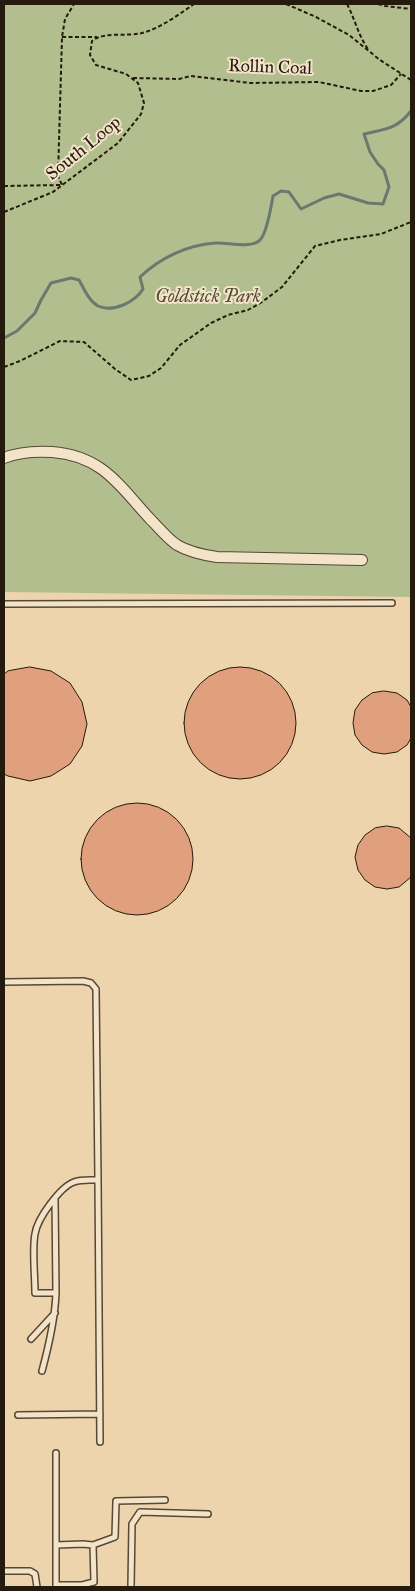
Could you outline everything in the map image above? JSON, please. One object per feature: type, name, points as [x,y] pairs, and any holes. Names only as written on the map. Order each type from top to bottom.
[{"type":"street","points":[[4,458],[19,453],[47,452],[62,453],[84,459],[109,473],[166,536],[184,549],[198,554],[217,557],[362,560]]},
{"type":"lane","points":[[4,604],[392,603]]},
{"type":"lane","points":[[4,982],[83,981],[91,983],[96,989],[100,1442]]},
{"type":"lane","points":[[56,1293],[35,1293],[35,1233],[47,1208],[66,1188],[75,1182],[98,1180]]},
{"type":"lane","points":[[42,1371],[51,1340],[55,1312],[55,1199]]},
{"type":"lane","points":[[31,1339],[55,1312]]},
{"type":"lane","points":[[18,1415],[100,1414]]},
{"type":"lane","points":[[56,1453],[56,1586],[82,1585],[94,1582],[94,1545]]},
{"type":"lane","points":[[56,1545],[94,1545],[115,1536],[116,1501],[165,1500]]},
{"type":"lane","points":[[131,1587],[132,1524],[140,1512],[208,1514]]},
{"type":"lane","points":[[4,1571],[30,1571],[35,1574],[37,1587]]},
{"type":"path","points":[[4,186],[62,185],[58,176],[62,37],[65,19],[74,4]]},
{"type":"path","points":[[62,37],[100,37],[142,33],[166,22],[194,4]]},
{"type":"path","points":[[286,4],[350,35],[411,80]]},
{"type":"path","points":[[347,4],[359,37],[368,50]]},
{"type":"path","points":[[378,4],[411,8]]},
{"type":"path","points":[[100,37],[92,41],[90,55],[94,63],[101,68],[126,74],[132,78]]},
{"type":"path","name":"Rollin Coal","points":[[132,78],[179,79],[191,76],[250,83],[319,82],[361,92],[373,92],[391,85],[402,75]]},
{"type":"path","name":"South Loop","points":[[4,212],[53,192],[118,142],[137,122],[144,103],[138,83],[132,78]]},
{"type":"path","points":[[4,367],[60,341],[84,342],[115,369],[131,380],[149,376],[161,368],[180,345],[197,333],[228,315],[248,310],[282,287],[315,246],[381,234],[411,222]]},
{"type":"green space","name":"Goldstick Park","points":[[4,4],[411,4],[411,597],[4,592]]},
{"type":"building","points":[[30,667],[51,671],[70,683],[82,702],[87,724],[82,746],[70,764],[51,776],[30,781],[4,774],[4,674],[8,671]]},
{"type":"building","points":[[240,667],[262,671],[280,683],[292,701],[296,723],[292,745],[280,763],[262,775],[240,779],[218,775],[200,763],[188,745],[184,723],[188,701],[200,683],[218,671]]},
{"type":"building","points":[[384,691],[397,693],[407,700],[411,707],[411,738],[407,745],[397,752],[384,754],[372,752],[362,745],[355,735],[353,723],[355,710],[362,700],[372,693]]},
{"type":"building","points":[[137,803],[159,807],[177,819],[189,837],[193,859],[189,881],[177,899],[159,911],[137,915],[115,911],[97,899],[85,881],[81,859],[85,837],[97,819],[115,807]]},
{"type":"building","points":[[387,826],[399,828],[411,838],[411,877],[399,887],[387,889],[375,887],[365,880],[358,870],[355,857],[358,845],[365,835],[375,828]]},
{"type":"waterway","points":[[4,338],[17,331],[35,313],[51,283],[71,278],[79,280],[95,304],[104,308],[117,307],[129,302],[139,294],[143,289],[140,277],[165,258],[194,246],[205,244],[245,245],[256,243],[265,232],[273,196],[281,191],[289,192],[301,209],[324,198],[339,194],[368,203],[383,204],[389,187],[384,170],[370,152],[364,134],[396,125],[411,111]]}]
